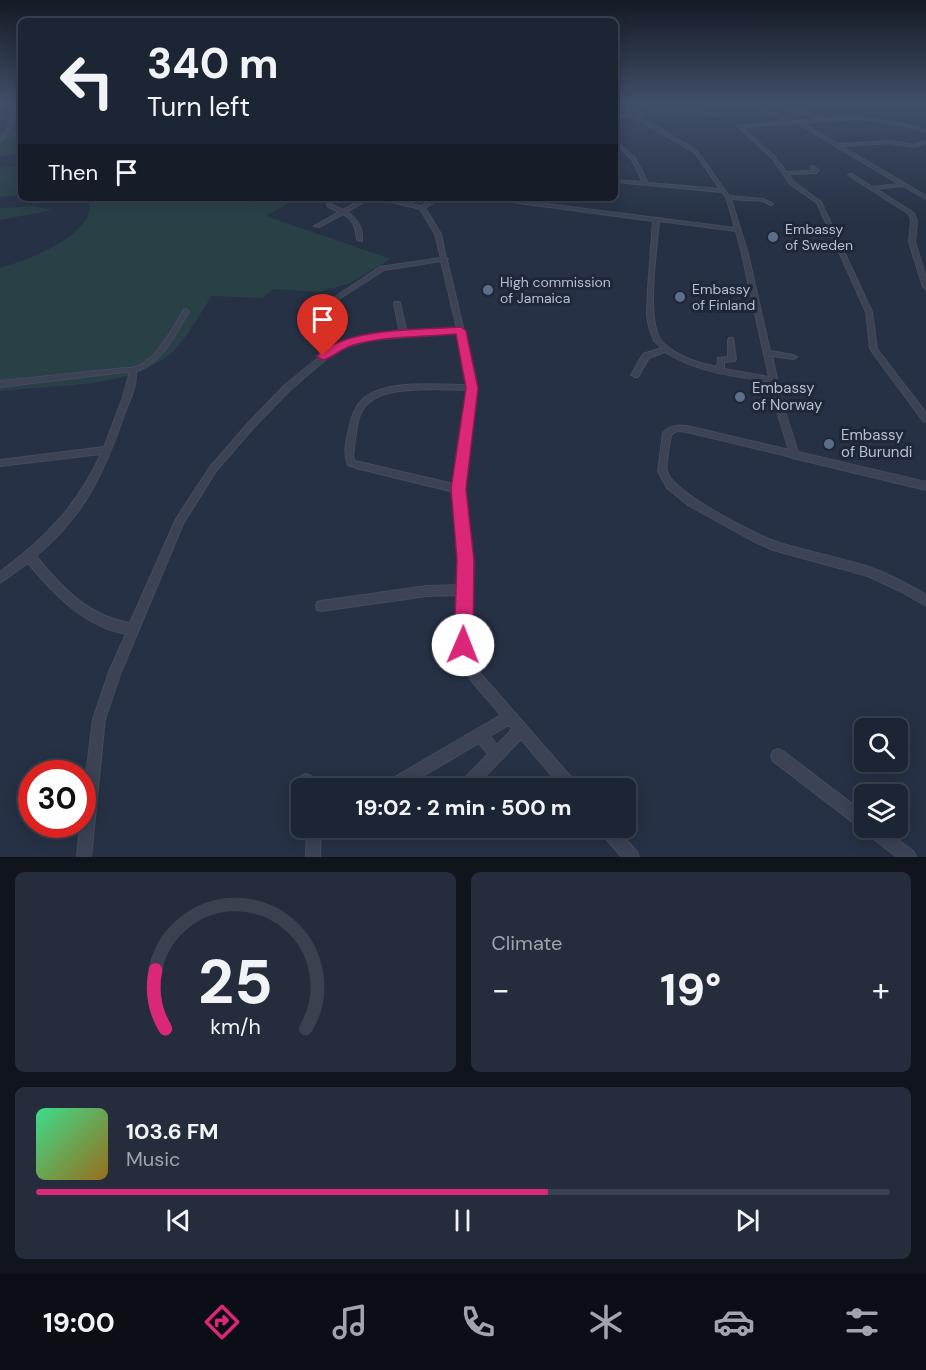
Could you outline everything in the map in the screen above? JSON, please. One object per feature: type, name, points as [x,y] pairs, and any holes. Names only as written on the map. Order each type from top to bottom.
[{"type":"street","points":[[679,142],[696,152],[726,194],[738,230],[773,380],[795,456]]},
{"type":"street","points":[[756,142],[774,158],[784,173],[819,202],[869,312],[874,349],[926,419]]},
{"type":"street","points":[[831,142],[926,198]]},
{"type":"street","points":[[839,146],[890,142],[914,146],[926,142]]},
{"type":"street","points":[[618,144],[634,159],[646,183]]},
{"type":"street","points":[[784,173],[816,172],[817,170],[813,167]]},
{"type":"street","points":[[850,175],[911,213],[914,221],[912,242],[926,287]]},
{"type":"street","points":[[618,181],[726,194],[764,200],[771,204]]},
{"type":"street","points":[[872,188],[903,185]]},
{"type":"street","points":[[317,226],[364,201]]},
{"type":"street","points":[[390,201],[422,208],[434,201]]},
{"type":"street","points":[[512,201],[738,230]]},
{"type":"street","points":[[329,205],[344,212],[359,224],[360,240]]},
{"type":"street","points":[[422,208],[438,234],[445,259],[472,388],[458,489],[466,560],[463,645],[468,667],[563,778]]},
{"type":"street","points":[[656,220],[652,328],[661,345],[689,362],[773,380]]},
{"type":"street","points":[[309,316],[382,268],[445,259]]},
{"type":"street","points":[[397,303],[404,335]]},
{"type":"street","points":[[0,384],[132,371],[147,365],[159,356],[186,311]]},
{"type":"street","points":[[84,857],[99,719],[132,629],[189,503],[213,470],[253,423],[306,372],[335,348],[370,338],[461,331]]},
{"type":"street","points":[[720,370],[721,360],[732,358],[731,340]]},
{"type":"street","points":[[635,375],[646,356],[667,349]]},
{"type":"street","points":[[767,353],[793,357]]},
{"type":"street","points":[[0,578],[30,557],[83,500],[108,450],[133,379],[132,371]]},
{"type":"street","points":[[458,489],[356,465],[351,463],[349,457],[356,414],[363,402],[373,395],[405,388],[472,388]]},
{"type":"street","points":[[926,486],[687,429],[676,428],[665,436],[662,471],[678,493],[734,528],[777,547],[879,576],[926,601]]},
{"type":"street","points":[[0,464],[108,450]]},
{"type":"street","points":[[30,557],[47,578],[103,624],[132,629]]},
{"type":"street","points":[[321,606],[427,591],[465,590]]},
{"type":"street","points":[[407,778],[510,717]]},
{"type":"street","points":[[474,778],[521,729]]},
{"type":"street","points":[[481,735],[496,754]]},
{"type":"street","points":[[778,756],[854,814]]},
{"type":"street","points":[[313,857],[314,838]]},
{"type":"street","points":[[615,838],[632,857]]},
{"type":"street","points":[[885,838],[909,857]]},
{"type":"green space","points":[[0,142],[18,142],[18,154],[0,156]]},
{"type":"green space","points":[[18,165],[18,195],[0,197],[0,168]]},
{"type":"green space","points":[[86,201],[293,201],[266,216],[391,259],[350,283],[320,292],[274,289],[263,298],[212,296],[178,346],[156,364],[136,373],[90,383],[0,391],[0,268],[25,260],[68,237],[87,217],[90,206]]},
{"type":"green space","points":[[35,206],[52,210],[0,220],[0,208]]},
{"type":"place","name":"Embassy of Sweden","points":[[773,237]]},
{"type":"place","name":"High commission of Jamaica","points":[[488,290]]},
{"type":"place","name":"Embassy of Finland","points":[[680,297]]},
{"type":"place","name":"Embassy of Norway","points":[[740,397]]},
{"type":"place","name":"Embassy of Burundi","points":[[829,444]]},
{"type":"route","points":[[323,356],[335,348],[356,340],[461,331],[472,382],[472,402],[458,489],[466,560],[463,645]]}]
